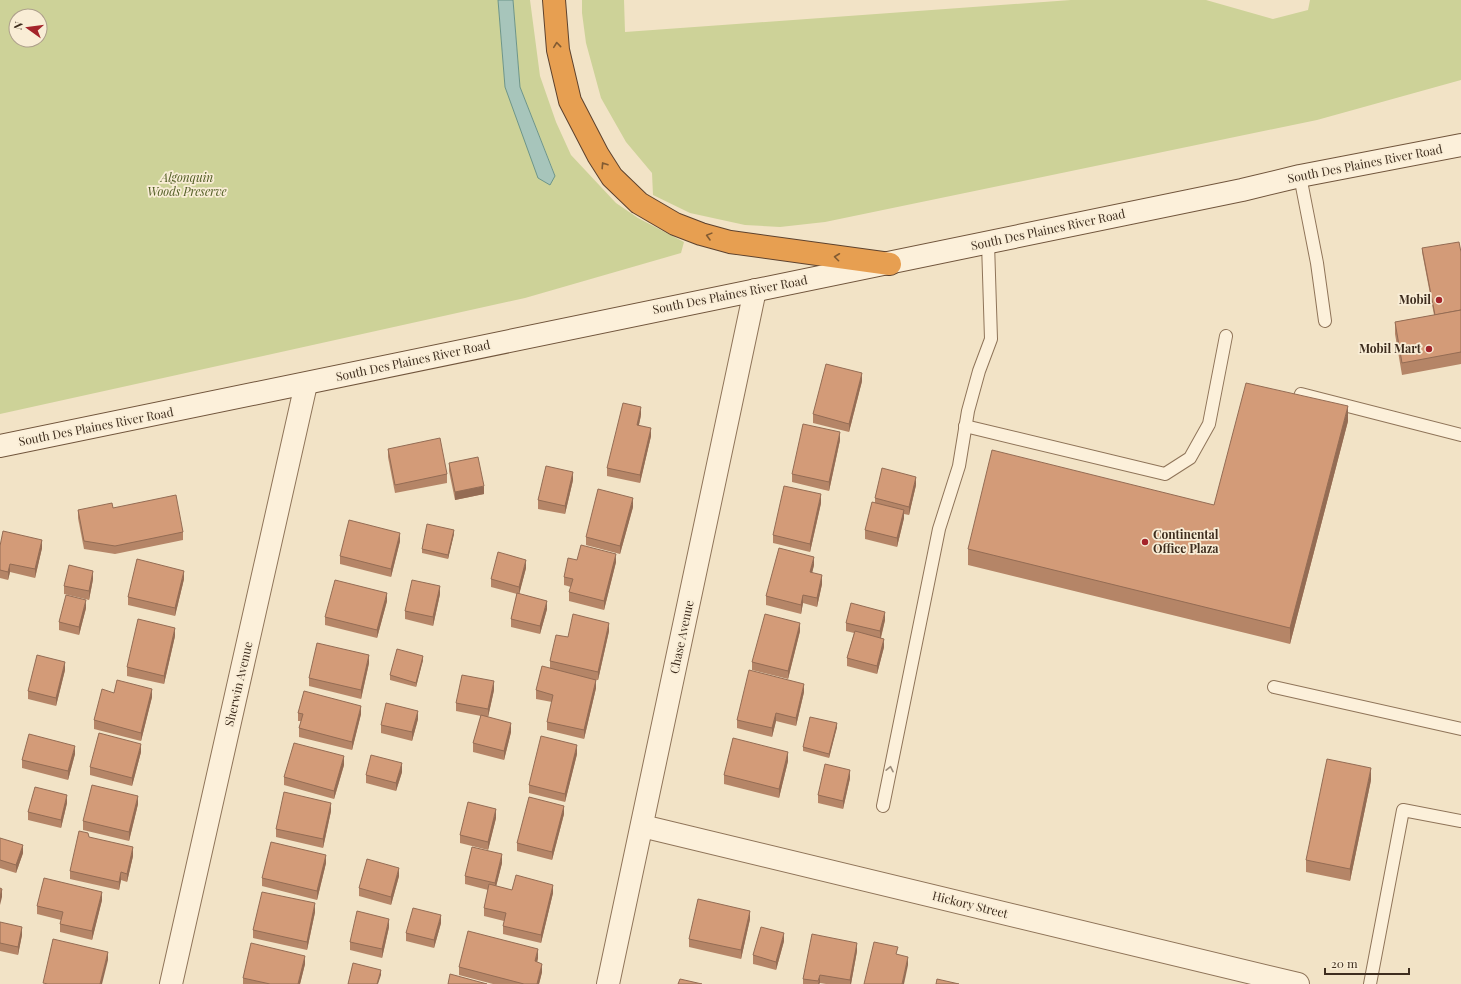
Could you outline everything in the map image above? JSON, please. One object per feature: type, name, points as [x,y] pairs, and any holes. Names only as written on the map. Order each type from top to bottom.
[{"type":"highway","points":[[554,0],[558,50],[570,101],[598,155],[612,177],[639,203],[675,224],[730,242],[890,264]]},
{"type":"street","name":"South Des Plaines River Road","points":[[0,446],[306,384],[606,320],[890,264],[1242,190],[1300,176],[1461,145]]},
{"type":"street","name":"Chase Avenue","points":[[608,984],[755,290]]},
{"type":"street","name":"Sherwin Avenue","points":[[171,984],[306,384]]},
{"type":"street","name":"Hickory Street","points":[[642,826],[1298,984]]},
{"type":"lane","points":[[1300,176],[1317,263],[1325,321]]},
{"type":"lane","points":[[883,806],[939,529],[959,466],[965,426],[978,371],[991,339],[988,243]]},
{"type":"lane","points":[[965,426],[1165,474],[1190,458],[1209,424],[1226,336]]},
{"type":"lane","points":[[1295,409],[1301,394],[1461,434]]},
{"type":"lane","points":[[1274,687],[1461,729]]},
{"type":"lane","points":[[1370,984],[1403,810],[1461,822]]},
{"type":"green space","name":"Algonquin Woods Preserve","points":[[0,0],[498,0],[505,87],[555,175],[520,87],[513,0],[530,0],[540,76],[556,122],[571,155],[616,203],[638,218],[684,242],[681,253],[525,298],[0,414]]},
{"type":"green space","points":[[582,0],[624,0],[625,32],[1071,0],[1206,0],[1273,19],[1308,10],[1310,0],[1461,0],[1461,80],[1317,120],[825,222],[780,227],[745,225],[690,213],[653,195],[652,173],[626,142],[601,98],[586,43],[582,13]]},
{"type":"water","points":[[498,0],[513,0],[520,87],[555,176],[550,185],[538,178],[505,87]]},
{"type":"building","points":[[1459,242],[1461,252],[1461,310],[1435,315],[1422,248]]},
{"type":"building","name":"Mobil Mart","points":[[1461,310],[1461,352],[1402,363],[1395,322]]},
{"type":"building","points":[[826,364],[862,373],[849,424],[813,414]]},
{"type":"building","name":"Continental Office Plaza","points":[[1246,383],[1348,406],[1290,628],[968,549],[992,450],[1214,505]]},
{"type":"building","points":[[623,403],[641,407],[637,425],[651,428],[640,475],[607,468]]},
{"type":"building","points":[[803,424],[840,432],[829,482],[792,474]]},
{"type":"building","points":[[440,438],[447,474],[395,485],[388,449]]},
{"type":"building","points":[[478,457],[484,486],[455,492],[449,463]]},
{"type":"building","points":[[546,466],[573,472],[565,506],[538,500]]},
{"type":"building","points":[[882,468],[916,477],[909,507],[875,498]]},
{"type":"building","points":[[784,486],[821,494],[810,544],[773,535]]},
{"type":"building","points":[[598,489],[633,498],[620,546],[586,537]]},
{"type":"building","points":[[176,495],[183,532],[115,546],[84,541],[78,510],[112,503],[113,508]]},
{"type":"building","points":[[872,502],[904,510],[897,538],[865,530]]},
{"type":"building","points":[[349,520],[400,533],[391,569],[340,556]]},
{"type":"building","points":[[427,524],[454,530],[448,555],[422,549]]},
{"type":"building","points":[[3,531],[42,540],[35,569],[10,564],[8,572],[0,570],[0,546]]},
{"type":"building","points":[[581,545],[616,554],[604,601],[569,592],[573,579],[564,577],[568,558],[577,560]]},
{"type":"building","points":[[779,548],[814,557],[810,572],[822,575],[817,598],[803,595],[801,605],[766,596]]},
{"type":"building","points":[[498,552],[526,560],[519,587],[491,579]]},
{"type":"building","points":[[137,559],[184,571],[175,608],[128,597]]},
{"type":"building","points":[[69,565],[93,571],[89,591],[64,586]]},
{"type":"building","points":[[335,580],[387,593],[377,630],[325,617]]},
{"type":"building","points":[[412,580],[440,586],[433,617],[405,611]]},
{"type":"building","points":[[517,593],[547,601],[540,626],[511,619]]},
{"type":"building","points":[[66,595],[86,600],[79,627],[59,622]]},
{"type":"building","points":[[851,603],[885,612],[880,631],[846,623]]},
{"type":"building","points":[[573,614],[609,623],[598,672],[550,661],[556,635],[568,637]]},
{"type":"building","points":[[765,614],[800,623],[788,671],[752,662]]},
{"type":"building","points":[[138,619],[175,628],[164,676],[127,667]]},
{"type":"building","points":[[855,631],[884,639],[877,666],[847,658]]},
{"type":"building","points":[[317,643],[369,655],[361,690],[309,678]]},
{"type":"building","points":[[397,649],[423,656],[416,683],[390,675]]},
{"type":"building","points":[[37,655],[65,662],[56,698],[28,691]]},
{"type":"building","points":[[542,666],[596,680],[584,730],[547,722],[553,695],[536,690]]},
{"type":"building","points":[[749,670],[804,684],[796,718],[776,713],[772,728],[737,720]]},
{"type":"building","points":[[462,675],[494,681],[488,709],[456,703]]},
{"type":"building","points":[[117,680],[152,689],[141,733],[94,720],[102,689],[114,693]]},
{"type":"building","points":[[304,691],[361,706],[352,742],[299,728],[303,714],[298,713]]},
{"type":"building","points":[[386,703],[418,711],[412,732],[381,725]]},
{"type":"building","points":[[481,715],[511,723],[504,751],[473,743]]},
{"type":"building","points":[[810,717],[837,723],[829,754],[803,747]]},
{"type":"building","points":[[99,733],[141,744],[132,778],[90,767]]},
{"type":"building","points":[[29,734],[75,746],[68,771],[22,760]]},
{"type":"building","points":[[541,736],[577,745],[565,794],[529,785]]},
{"type":"building","points":[[733,738],[788,752],[779,789],[724,775]]},
{"type":"building","points":[[294,743],[344,756],[334,791],[284,777]]},
{"type":"building","points":[[371,755],[402,763],[396,783],[366,775]]},
{"type":"building","points":[[1327,759],[1371,768],[1350,869],[1306,860]]},
{"type":"building","points":[[825,764],[850,770],[843,801],[818,795]]},
{"type":"building","points":[[92,785],[138,796],[129,832],[83,821]]},
{"type":"building","points":[[35,787],[67,795],[61,820],[28,812]]},
{"type":"building","points":[[284,792],[331,803],[323,839],[276,829]]},
{"type":"building","points":[[529,797],[564,806],[552,852],[517,843]]},
{"type":"building","points":[[468,802],[496,809],[488,842],[460,835]]},
{"type":"building","points":[[79,831],[88,833],[89,837],[133,847],[127,874],[121,872],[119,882],[70,871]]},
{"type":"building","points":[[0,838],[23,845],[16,865],[0,860]]},
{"type":"building","points":[[271,842],[326,855],[317,891],[262,878]]},
{"type":"building","points":[[472,847],[502,854],[495,883],[465,876]]},
{"type":"building","points":[[367,859],[399,868],[391,897],[359,888]]},
{"type":"building","points":[[516,875],[553,885],[541,935],[503,926],[506,913],[484,908],[489,884],[512,890]]},
{"type":"building","points":[[44,878],[102,892],[92,931],[60,924],[63,912],[37,906]]},
{"type":"building","points":[[262,892],[315,903],[307,942],[253,930]]},
{"type":"building","points":[[698,899],[750,911],[741,950],[689,939]]},
{"type":"building","points":[[413,908],[441,915],[434,940],[406,933]]},
{"type":"building","points":[[357,911],[389,919],[382,949],[350,942]]},
{"type":"building","points":[[0,922],[22,927],[18,947],[0,943]]},
{"type":"building","points":[[761,927],[784,933],[776,962],[753,955]]},
{"type":"building","points":[[468,931],[538,949],[535,961],[542,964],[537,984],[524,984],[459,967]]},
{"type":"building","points":[[812,934],[857,943],[850,980],[820,975],[818,981],[803,979]]},
{"type":"building","points":[[53,939],[108,952],[100,984],[43,983]]},
{"type":"building","points":[[874,942],[898,947],[896,954],[908,957],[902,984],[864,984]]},
{"type":"building","points":[[251,943],[305,956],[298,984],[270,984],[243,978]]},
{"type":"building","points":[[353,963],[381,970],[377,984],[348,984]]},
{"type":"building","points":[[450,974],[487,984],[448,984]]},
{"type":"building","points":[[680,979],[702,984],[678,984]]},
{"type":"building","points":[[937,979],[959,984],[936,984]]},
{"type":"place","name":"Mobil","points":[[1439,300]]},
{"type":"place","name":"Mobil Mart","points":[[1429,349]]},
{"type":"place","name":"Continental Office Plaza","points":[[1145,542]]}]
